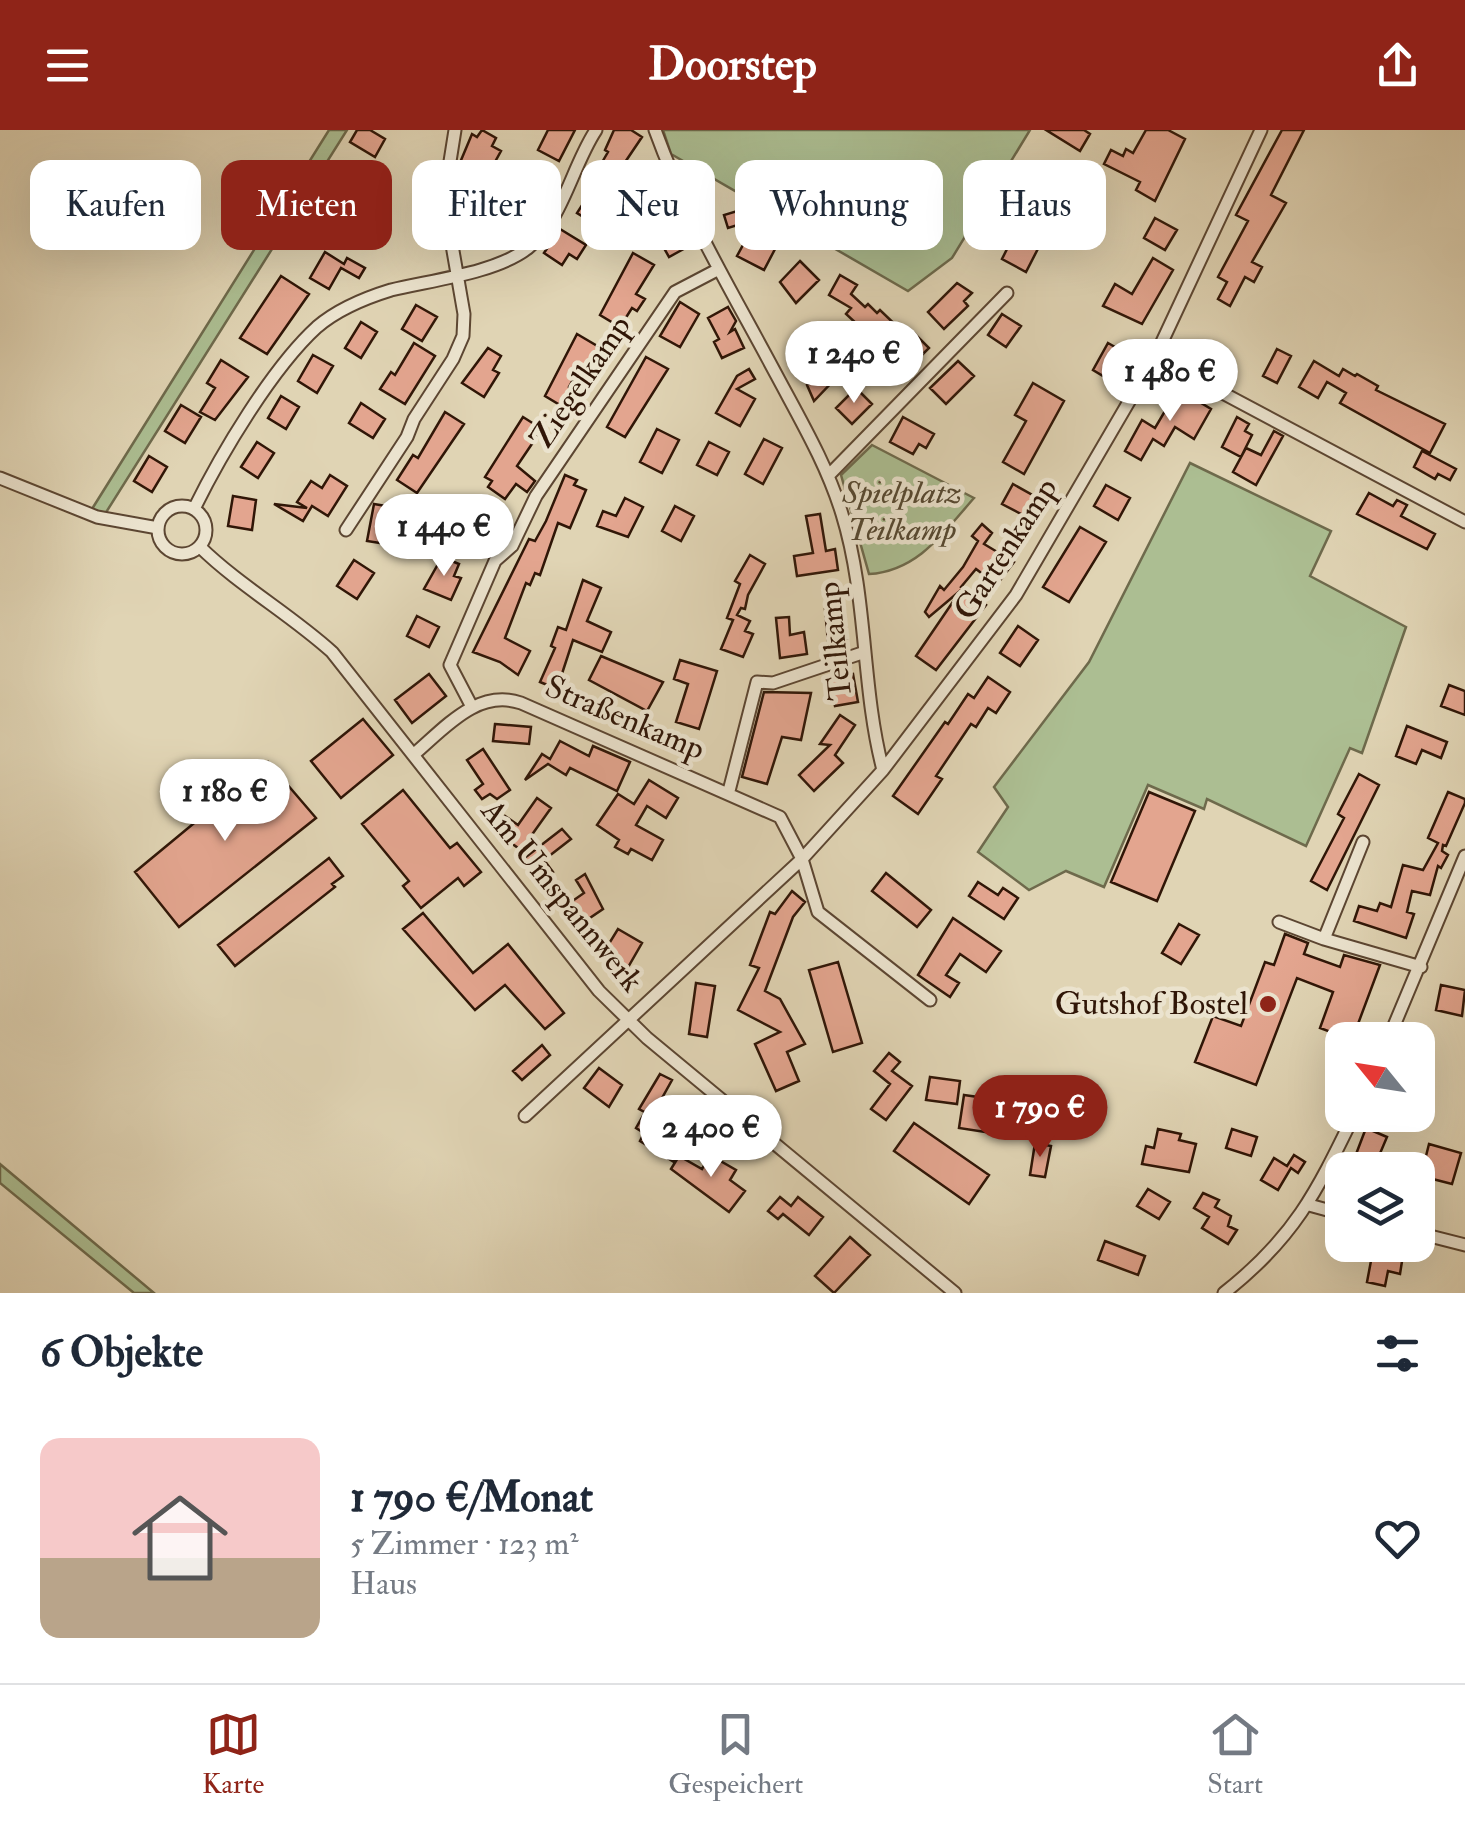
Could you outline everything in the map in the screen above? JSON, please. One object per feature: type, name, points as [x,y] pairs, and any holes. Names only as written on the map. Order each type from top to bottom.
[{"type":"street","points":[[346,530],[407,438],[414,419],[458,348],[464,314],[444,199],[456,130]]},
{"type":"street","points":[[194,509],[232,441],[295,352],[318,327],[374,295],[506,261],[536,240],[552,221],[596,130]]},
{"type":"street","name":"Teilkamp","points":[[654,130],[688,212],[828,476],[854,560],[871,724],[883,770]]},
{"type":"street","name":"Gartenkamp","points":[[525,1116],[802,859],[883,770],[1016,594],[1155,357],[1261,130]]},
{"type":"street","name":"Ziegelkamp","points":[[472,706],[450,665],[495,561],[512,546],[536,496],[674,292],[719,269]]},
{"type":"street","points":[[828,476],[1006,292]]},
{"type":"street","points":[[1155,357],[1465,522]]},
{"type":"street","name":"Am Umspannwerk","points":[[0,478],[97,516],[158,528],[161,543],[172,553],[187,554],[200,547],[228,574],[288,614],[332,652],[557,942],[628,1020],[955,1293]]},
{"type":"street","points":[[158,528],[171,509],[194,509]]},
{"type":"street","points":[[194,509],[206,527],[200,547]]},
{"type":"street","points":[[728,792],[757,682],[773,683],[866,652]]},
{"type":"street","name":"Straßenkamp","points":[[472,706],[500,698],[511,700],[728,792],[780,817],[802,859]]},
{"type":"street","points":[[413,755],[472,706]]},
{"type":"street","points":[[1324,939],[1363,842]]},
{"type":"street","points":[[1396,1022],[1465,856]]},
{"type":"street","points":[[802,859],[818,912],[930,1000]]},
{"type":"street","points":[[1279,922],[1420,966]]},
{"type":"street","points":[[1224,1293],[1262,1264],[1309,1205],[1346,1132]]},
{"type":"street","points":[[1309,1205],[1325,1209]]},
{"type":"street","points":[[1435,1238],[1465,1246]]},
{"type":"green space","points":[[329,130],[347,130],[328,160],[310,160]]},
{"type":"green space","points":[[663,130],[1030,130],[1012,160],[963,160],[963,240],[952,258],[908,291],[837,250],[943,250],[943,160],[735,160],[735,191],[715,179],[715,160],[681,160],[671,154]]},
{"type":"green space","points":[[254,250],[271,250],[105,514],[92,509]]},
{"type":"green space","name":"Spielplatz Teilkamp","points":[[872,445],[974,498],[916,558],[902,566],[869,574],[841,475]]},
{"type":"green space","points":[[1190,463],[1331,531],[1310,576],[1406,627],[1362,753],[1350,748],[1306,846],[1207,799],[1204,809],[1148,785],[1104,887],[1066,871],[1029,890],[978,852],[1008,807],[994,787],[1089,662]]},
{"type":"green space","points":[[0,1164],[154,1293],[134,1293],[0,1183]]},
{"type":"building","points":[[357,130],[370,130],[385,139],[375,157],[350,142]]},
{"type":"building","points":[[482,130],[496,138],[492,146],[501,151],[496,160],[461,160],[472,134],[477,137]]},
{"type":"building","points":[[548,130],[575,130],[560,160],[538,150]]},
{"type":"building","points":[[614,130],[631,130],[642,137],[627,160],[603,160],[608,152],[605,150]]},
{"type":"building","points":[[1046,130],[1084,130],[1090,134],[1080,151]]},
{"type":"building","points":[[1146,130],[1168,130],[1185,139],[1155,201],[1136,190],[1140,182],[1106,165],[1111,150],[1123,156],[1126,149],[1133,153]]},
{"type":"building","points":[[1282,130],[1304,130],[1271,195],[1286,203],[1252,262],[1262,267],[1254,282],[1245,277],[1230,306],[1218,299],[1227,282],[1218,277],[1248,221],[1236,215]]},
{"type":"building","points":[[735,212],[735,226],[728,228],[724,215]]},
{"type":"building","points":[[1155,218],[1177,230],[1165,250],[1144,238]]},
{"type":"building","points":[[561,230],[581,242],[583,250],[577,259],[569,254],[562,265],[544,253],[561,250]]},
{"type":"building","points":[[740,250],[775,250],[764,270],[737,256]]},
{"type":"building","points":[[1006,250],[1037,250],[1026,272],[1002,259]]},
{"type":"building","points":[[325,252],[344,264],[347,258],[365,268],[359,278],[341,268],[329,289],[310,278]]},
{"type":"building","points":[[633,253],[654,265],[636,294],[645,299],[637,311],[632,308],[620,327],[600,315]]},
{"type":"building","points":[[1153,258],[1173,270],[1142,324],[1103,306],[1115,284],[1132,294]]},
{"type":"building","points":[[800,261],[819,280],[796,303],[780,282]]},
{"type":"building","points":[[840,275],[857,285],[851,294],[865,307],[868,304],[877,313],[880,310],[909,338],[914,333],[929,348],[910,367],[878,334],[814,401],[807,385],[817,380],[812,375],[859,326],[846,314],[851,308],[829,295]]},
{"type":"building","points":[[281,276],[309,294],[267,354],[240,338]]},
{"type":"building","points":[[957,283],[972,293],[964,301],[968,306],[944,329],[928,312]]},
{"type":"building","points":[[680,302],[699,314],[680,347],[660,336]]},
{"type":"building","points":[[416,305],[437,317],[422,341],[402,329]]},
{"type":"building","points":[[728,307],[736,321],[730,332],[735,329],[744,348],[722,358],[714,342],[719,339],[708,318]]},
{"type":"building","points":[[1002,314],[1021,326],[1006,347],[988,335]]},
{"type":"building","points":[[361,322],[377,332],[361,358],[345,348]]},
{"type":"building","points":[[577,334],[604,350],[591,371],[581,365],[569,387],[576,392],[565,408],[545,396]]},
{"type":"building","points":[[414,343],[435,356],[405,404],[380,389],[391,372],[395,375]]},
{"type":"building","points":[[1108,343],[1129,355],[1113,382],[1093,370]]},
{"type":"building","points":[[488,348],[501,356],[493,370],[499,373],[484,397],[462,383]]},
{"type":"building","points":[[1277,349],[1291,356],[1277,383],[1263,376]]},
{"type":"building","points":[[313,355],[333,366],[317,393],[298,381]]},
{"type":"building","points":[[646,357],[668,369],[625,437],[607,427]]},
{"type":"building","points":[[221,360],[248,377],[215,420],[200,412],[215,388],[207,383]]},
{"type":"building","points":[[958,361],[974,376],[946,404],[930,388]]},
{"type":"building","points":[[1314,361],[1339,376],[1343,369],[1357,374],[1378,386],[1376,390],[1445,424],[1430,453],[1340,403],[1346,393],[1327,382],[1318,398],[1299,387]]},
{"type":"building","points":[[749,369],[755,379],[737,389],[755,399],[740,426],[716,413],[737,376]]},
{"type":"building","points":[[1033,383],[1064,401],[1024,474],[1003,462],[1026,421],[1015,415]]},
{"type":"building","points":[[856,388],[872,404],[852,424],[836,408]]},
{"type":"building","points":[[1178,389],[1211,409],[1194,439],[1175,427],[1164,446],[1153,439],[1141,460],[1125,451],[1142,420],[1155,428]]},
{"type":"building","points":[[281,396],[299,407],[286,429],[268,418]]},
{"type":"building","points":[[361,403],[385,419],[373,438],[349,423]]},
{"type":"building","points":[[181,405],[201,417],[185,443],[165,431]]},
{"type":"building","points":[[445,412],[464,424],[417,493],[397,480],[413,455],[418,458]]},
{"type":"building","points":[[523,417],[542,429],[517,466],[535,481],[527,492],[516,484],[505,499],[488,487],[492,481],[485,477]]},
{"type":"building","points":[[903,417],[934,434],[926,448],[919,444],[913,454],[890,442]]},
{"type":"building","points":[[1237,417],[1249,424],[1245,431],[1252,435],[1241,457],[1222,447]]},
{"type":"building","points":[[657,429],[679,440],[662,473],[640,462]]},
{"type":"building","points":[[1274,431],[1283,436],[1256,485],[1233,472],[1246,448],[1261,455]]},
{"type":"building","points":[[764,439],[782,448],[763,484],[745,474]]},
{"type":"building","points":[[257,442],[274,453],[258,478],[241,467]]},
{"type":"building","points":[[709,442],[729,452],[717,475],[697,465]]},
{"type":"building","points":[[1422,451],[1456,469],[1450,480],[1438,474],[1435,479],[1414,467]]},
{"type":"building","points":[[149,456],[167,467],[152,492],[134,481]]},
{"type":"building","points":[[330,475],[347,486],[328,516],[312,506],[303,521],[274,504],[307,508],[297,502],[311,481],[322,488]]},
{"type":"building","points":[[565,475],[586,490],[570,528],[558,523],[540,575],[535,573],[530,585],[526,583],[505,638],[530,651],[518,675],[500,662],[473,652],[529,539],[535,541],[546,521]]},
{"type":"building","points":[[1013,484],[1036,497],[1025,516],[1002,504]]},
{"type":"building","points":[[1106,485],[1130,498],[1118,520],[1094,506]]},
{"type":"building","points":[[1369,493],[1393,506],[1397,500],[1407,505],[1401,516],[1435,534],[1427,549],[1357,514]]},
{"type":"building","points":[[233,496],[256,500],[252,530],[228,526]]},
{"type":"building","points":[[625,498],[643,507],[628,537],[597,526],[603,511],[616,516]]},
{"type":"building","points":[[374,504],[398,508],[393,545],[367,541]]},
{"type":"building","points":[[675,506],[694,516],[681,541],[662,531]]},
{"type":"building","points":[[459,507],[479,516],[470,537],[450,528]]},
{"type":"building","points":[[820,514],[826,551],[835,549],[838,570],[797,576],[794,556],[813,553],[806,516]]},
{"type":"building","points":[[982,524],[992,533],[984,544],[1014,562],[1001,579],[976,569],[961,587],[986,605],[936,670],[916,656],[961,590],[929,617],[925,612],[940,586],[944,590],[963,567],[978,541],[972,536]]},
{"type":"building","points":[[1080,527],[1106,542],[1069,602],[1043,587]]},
{"type":"building","points":[[750,555],[765,564],[745,609],[741,608],[737,615],[750,621],[745,631],[753,634],[743,657],[721,649],[733,620],[727,618],[740,584],[735,581]]},
{"type":"building","points":[[442,557],[459,564],[454,576],[461,578],[451,600],[424,589]]},
{"type":"building","points":[[354,560],[374,573],[357,599],[337,586]]},
{"type":"building","points":[[583,580],[601,588],[587,621],[611,632],[602,652],[573,640],[557,689],[540,682],[555,648],[551,646],[558,627],[566,630]]},
{"type":"building","points":[[844,607],[847,640],[828,642],[825,609]]},
{"type":"building","points":[[417,616],[439,627],[429,647],[407,636]]},
{"type":"building","points":[[789,617],[790,635],[804,632],[807,654],[780,658],[776,618]]},
{"type":"building","points":[[1018,626],[1038,640],[1020,666],[1000,653]]},
{"type":"building","points":[[601,656],[663,682],[647,711],[589,680]]},
{"type":"building","points":[[680,660],[717,671],[699,729],[676,722],[688,684],[674,679]]},
{"type":"building","points":[[429,674],[446,696],[412,723],[395,700]]},
{"type":"building","points":[[853,674],[858,702],[835,706],[830,678]]},
{"type":"building","points":[[988,677],[1010,692],[996,713],[988,708],[976,727],[971,724],[936,776],[942,779],[918,814],[893,796],[945,722],[948,724],[968,694],[974,698]]},
{"type":"building","points":[[1449,685],[1465,691],[1465,715],[1441,706]]},
{"type":"building","points":[[764,692],[811,693],[801,740],[782,737],[767,784],[742,777]]},
{"type":"building","points":[[840,715],[855,725],[835,755],[843,763],[814,791],[799,775],[830,745],[820,744]]},
{"type":"building","points":[[363,719],[393,755],[341,798],[311,761]]},
{"type":"building","points":[[495,724],[531,727],[529,744],[493,741]]},
{"type":"building","points":[[1407,726],[1447,742],[1441,758],[1422,750],[1416,764],[1396,756]]},
{"type":"building","points":[[560,741],[589,756],[593,746],[630,762],[617,791],[570,768],[566,775],[548,764],[525,780],[542,754],[550,759]]},
{"type":"building","points":[[483,749],[510,790],[497,799],[490,794],[482,799],[475,790],[483,784],[467,760]]},
{"type":"building","points":[[268,762],[316,818],[179,927],[135,872]]},
{"type":"building","points":[[1359,774],[1379,785],[1327,890],[1311,881],[1344,818],[1338,814]]},
{"type":"building","points":[[649,780],[678,798],[666,818],[647,806],[636,825],[663,840],[652,860],[631,849],[628,854],[615,847],[619,840],[597,825],[618,794],[634,804]]},
{"type":"building","points":[[403,790],[450,848],[457,843],[481,872],[464,886],[458,878],[421,908],[403,886],[409,881],[362,824]]},
{"type":"building","points":[[1149,792],[1195,811],[1157,901],[1111,882]]},
{"type":"building","points":[[1448,792],[1465,799],[1465,803],[1446,846],[1443,845],[1442,851],[1448,855],[1441,868],[1438,866],[1430,895],[1412,891],[1407,912],[1414,914],[1406,938],[1354,921],[1359,906],[1377,911],[1380,903],[1391,907],[1403,865],[1423,870],[1438,843],[1428,838]]},
{"type":"building","points":[[537,798],[551,808],[521,850],[494,831],[505,816],[518,825]]},
{"type":"building","points":[[562,829],[571,839],[544,860],[553,872],[540,883],[522,860]]},
{"type":"building","points":[[329,858],[343,876],[332,884],[335,887],[235,966],[218,945]]},
{"type":"building","points":[[886,873],[931,910],[917,927],[872,891]]},
{"type":"building","points":[[585,874],[603,909],[575,928],[561,909],[584,893],[576,880]]},
{"type":"building","points":[[978,882],[998,895],[1003,888],[1018,898],[1004,919],[969,896]]},
{"type":"building","points":[[792,891],[805,902],[793,917],[765,991],[780,999],[805,1044],[787,1052],[799,1081],[776,1091],[755,1044],[780,1032],[738,1010],[759,968],[750,965],[770,912],[775,914]]},
{"type":"building","points":[[423,913],[473,973],[508,944],[564,1013],[545,1029],[505,985],[475,1010],[403,929]]},
{"type":"building","points":[[953,918],[1001,951],[986,972],[960,954],[946,975],[959,983],[950,997],[918,975]]},
{"type":"building","points":[[1179,924],[1199,935],[1181,964],[1162,953]]},
{"type":"building","points":[[618,929],[642,943],[627,969],[602,955]]},
{"type":"building","name":"Gutshof Bostel","points":[[1285,934],[1308,943],[1304,954],[1340,967],[1344,955],[1380,965],[1359,1022],[1325,1022],[1325,1030],[1320,1028],[1333,992],[1297,978],[1256,1085],[1195,1062],[1213,1016],[1241,1026],[1265,962],[1274,965]]},
{"type":"building","points":[[838,962],[862,1043],[833,1052],[809,970]]},
{"type":"building","points":[[696,983],[715,986],[707,1037],[689,1034]]},
{"type":"building","points":[[1441,985],[1465,990],[1462,1016],[1436,1010]]},
{"type":"building","points":[[542,1045],[550,1055],[522,1080],[513,1071]]},
{"type":"building","points":[[889,1053],[900,1062],[892,1071],[912,1086],[886,1120],[871,1109],[890,1084],[874,1071]]},
{"type":"building","points":[[599,1068],[622,1085],[609,1107],[584,1088]]},
{"type":"building","points":[[660,1074],[672,1080],[652,1116],[639,1109]]},
{"type":"building","points":[[930,1077],[960,1081],[957,1104],[926,1100]]},
{"type":"building","points":[[964,1095],[1042,1106],[1037,1140],[959,1128]]},
{"type":"building","points":[[644,1114],[688,1139],[674,1162],[640,1141],[644,1133],[636,1128]]},
{"type":"building","points":[[914,1123],[989,1175],[969,1204],[894,1151]]},
{"type":"building","points":[[1158,1129],[1181,1134],[1179,1140],[1196,1144],[1189,1172],[1142,1164],[1146,1146],[1154,1148]]},
{"type":"building","points":[[1232,1129],[1257,1137],[1251,1156],[1226,1148]]},
{"type":"building","points":[[1364,1132],[1387,1137],[1381,1152],[1357,1152]]},
{"type":"building","points":[[1035,1143],[1051,1146],[1045,1177],[1030,1175]]},
{"type":"building","points":[[1429,1144],[1461,1153],[1452,1184],[1435,1180],[1435,1152],[1427,1152]]},
{"type":"building","points":[[710,1155],[736,1170],[730,1180],[745,1191],[729,1212],[671,1169],[679,1156],[702,1169]]},
{"type":"building","points":[[1294,1155],[1305,1162],[1298,1173],[1291,1168],[1278,1190],[1261,1180],[1274,1158],[1287,1166]]},
{"type":"building","points":[[1148,1189],[1170,1202],[1159,1219],[1137,1206]]},
{"type":"building","points":[[1203,1193],[1219,1200],[1215,1207],[1231,1216],[1228,1226],[1237,1230],[1228,1244],[1202,1228],[1209,1217],[1194,1208]]},
{"type":"building","points":[[780,1197],[791,1206],[798,1197],[823,1217],[809,1235],[783,1214],[778,1219],[768,1211]]},
{"type":"building","points":[[850,1237],[870,1255],[834,1293],[815,1276]]},
{"type":"building","points":[[1105,1241],[1145,1256],[1138,1275],[1098,1260]]},
{"type":"building","points":[[1371,1262],[1402,1262],[1400,1274],[1388,1271],[1385,1286],[1367,1282]]},
{"type":"place","name":"Gutshof Bostel","points":[[1268,1004]]}]
